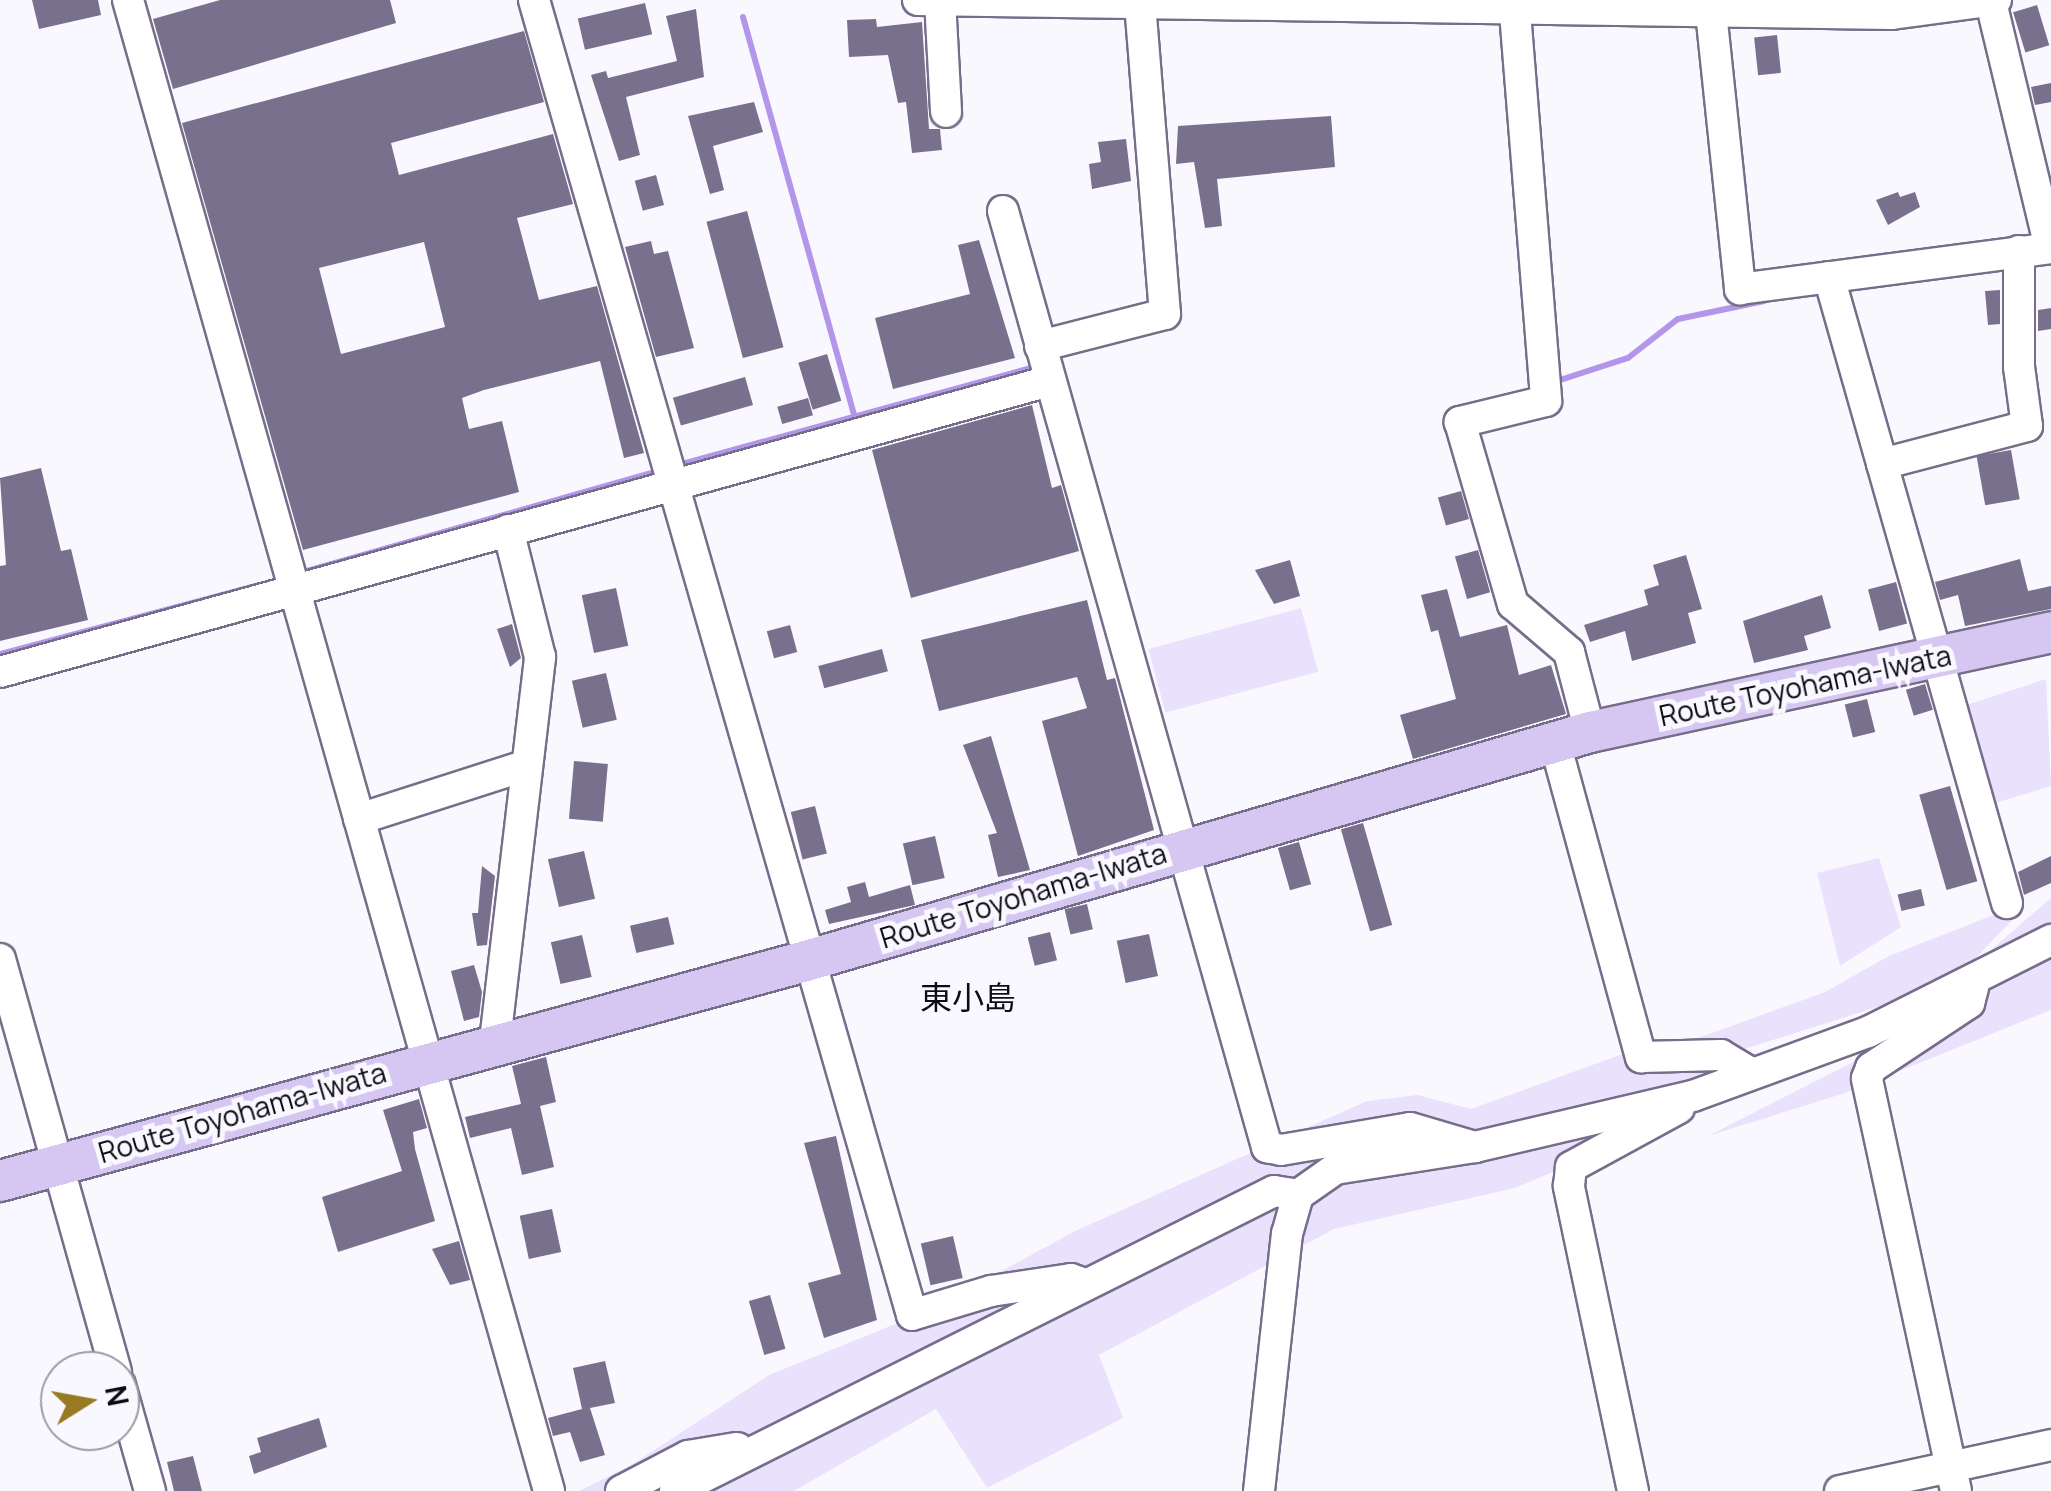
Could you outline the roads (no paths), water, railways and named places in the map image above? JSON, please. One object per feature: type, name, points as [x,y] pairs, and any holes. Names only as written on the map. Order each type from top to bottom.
[{"type":"main road","name":"Route Toyohama-Iwata","points":[[0,1181],[426,1059],[806,960],[1178,848],[1572,738],[2051,632]]},
{"type":"street","points":[[128,0],[549,1491]]},
{"type":"street","points":[[534,0],[806,960],[912,1316],[991,1291],[1071,1279],[1085,1284]]},
{"type":"street","points":[[918,0],[1514,5],[1711,12],[1993,1],[2040,249],[2019,367],[2027,426],[1882,464]]},
{"type":"street","points":[[940,0],[946,112]]},
{"type":"street","points":[[0,672],[672,484],[1044,362],[1165,314],[1140,2]]},
{"type":"street","points":[[1514,5],[1546,401],[1460,422],[1514,604],[1568,652],[1572,738],[1642,1057],[1721,1055],[1749,1072]]},
{"type":"street","points":[[1711,12],[1740,289],[1831,287],[2040,249]]},
{"type":"street","points":[[1003,211],[1178,848],[1266,1147],[1282,1150],[1410,1128],[1475,1148]]},
{"type":"street","points":[[1831,287],[2007,902]]},
{"type":"street","points":[[495,1041],[540,656],[508,530]]},
{"type":"street","points":[[359,819],[527,766]]},
{"type":"street","points":[[1953,1480],[1867,1078],[1871,1068],[1969,1003],[1976,962],[2051,916]]},
{"type":"street","points":[[1260,1491],[1287,1234],[1298,1195],[1335,1169],[1475,1148],[1693,1096],[1749,1072],[1868,1032],[2051,940]]},
{"type":"street","points":[[0,959],[110,1351]]},
{"type":"street","points":[[1634,1491],[1568,1186],[1572,1167],[1668,1117],[1693,1096]]},
{"type":"street","points":[[675,1491],[760,1445],[1274,1191],[1298,1195]]},
{"type":"street","points":[[622,1491],[688,1456],[760,1445]]},
{"type":"street","points":[[1840,1491],[1953,1480],[2051,1445]]},
{"type":"street","points":[[139,1451],[150,1491]]},
{"type":"waterway","points":[[743,17],[855,417]]},
{"type":"waterway","points":[[1551,383],[1628,358],[1678,319],[1764,301]]},
{"type":"waterway","points":[[675,466],[1039,366]]},
{"type":"waterway","points":[[300,573],[658,471]]},
{"type":"waterway","points":[[0,654],[255,586]]},
{"type":"district","name":"東小島","points":[[968,997]]}]
